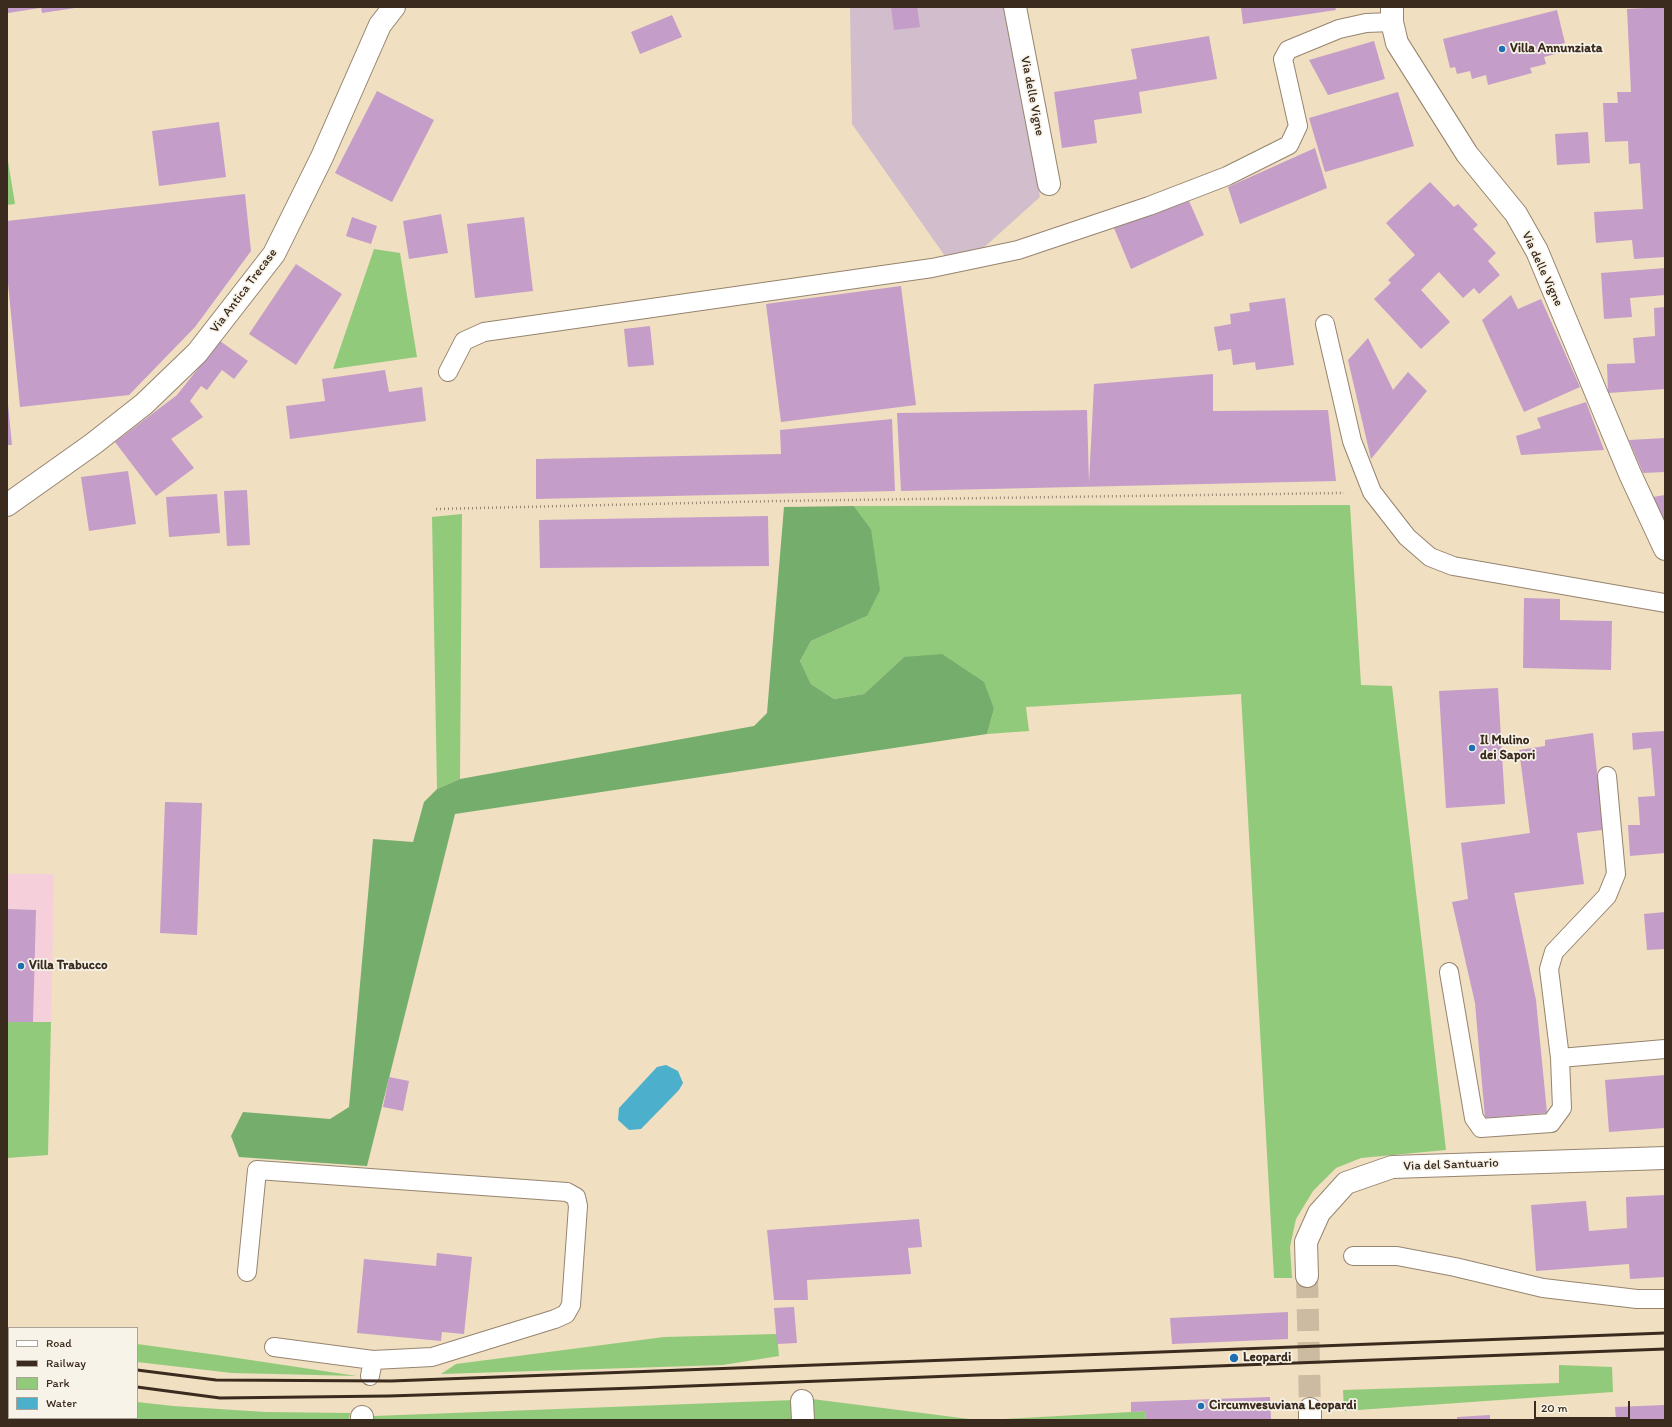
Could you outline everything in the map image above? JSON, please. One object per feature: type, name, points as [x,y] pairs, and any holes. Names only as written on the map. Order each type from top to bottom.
[{"type":"street","name":"Via Antica Trecase","points":[[7,505],[93,444],[144,404],[197,354],[274,254],[322,157],[380,25],[394,7]]},
{"type":"street","name":"Via delle Vigne","points":[[1015,7],[1048,184]]},
{"type":"street","name":"Via delle Vigne","points":[[1392,14],[1397,43],[1466,154],[1516,214],[1537,251],[1630,474],[1665,549]]},
{"type":"street","name":"Via del Santuario","points":[[1307,1276],[1306,1242],[1319,1213],[1346,1183],[1392,1167],[1665,1158]]},
{"type":"lane","points":[[448,372],[464,341],[484,332],[932,268],[1018,250],[1150,206],[1227,176],[1289,145],[1298,126],[1283,59],[1288,50],[1339,29],[1366,23],[1392,14]]},
{"type":"lane","points":[[1325,324],[1352,441],[1372,492],[1407,537],[1430,557],[1453,566],[1665,603]]},
{"type":"lane","points":[[1450,972],[1474,1118],[1481,1128],[1551,1123],[1562,1108],[1560,1058],[1549,969],[1554,952],[1607,896],[1616,874],[1607,776]]},
{"type":"lane","points":[[1560,1058],[1665,1049]]},
{"type":"lane","points":[[247,1272],[258,1170],[567,1192],[576,1197],[578,1206],[571,1305],[566,1314],[555,1320],[432,1357],[372,1368],[274,1347]]},
{"type":"lane","points":[[1353,1256],[1397,1256],[1455,1267],[1543,1288],[1636,1299],[1665,1299]]},
{"type":"path","points":[[436,510],[777,501],[1372,492]]},
{"type":"shaded area","points":[[850,7],[1006,7],[1040,197],[981,250],[945,256],[852,124]]},
{"type":"shaded area","points":[[7,874],[54,874],[51,1022],[7,1022]]},
{"type":"green space","points":[[7,155],[15,204],[7,205]]},
{"type":"green space","points":[[374,249],[400,253],[417,357],[333,369]]},
{"type":"green space","points":[[1350,505],[1361,685],[1392,686],[1446,1150],[1361,1158],[1336,1168],[1313,1191],[1296,1219],[1290,1247],[1292,1278],[1274,1278],[1241,694],[1026,707],[1029,731],[987,734],[994,709],[904,657],[864,694],[834,699],[811,684],[800,661],[811,641],[867,616],[871,529],[854,506]]},
{"type":"green space","points":[[854,506],[871,529],[880,590],[867,616],[811,641],[800,661],[811,684],[834,699],[864,694],[904,657],[942,654],[984,682],[994,709],[987,734],[455,814],[367,1166],[239,1157],[231,1136],[243,1112],[330,1119],[349,1107],[373,839],[413,842],[424,802],[437,789],[460,779],[754,726],[767,713],[784,507]]},
{"type":"green space","points":[[462,514],[460,779],[437,789],[432,517]]},
{"type":"green space","points":[[7,1022],[51,1022],[48,1155],[7,1158]]},
{"type":"green space","points":[[777,1334],[779,1356],[723,1365],[441,1374],[456,1364],[664,1337]]},
{"type":"green space","points":[[138,1344],[357,1376],[232,1373],[138,1362]]},
{"type":"green space","points":[[1559,1365],[1612,1367],[1613,1392],[1344,1411],[1343,1390],[1559,1383]]},
{"type":"green space","points":[[7,1385],[8,1385],[8,1418]]},
{"type":"green space","points":[[812,1399],[977,1420],[813,1420]]},
{"type":"green space","points":[[794,1400],[796,1420],[374,1420],[374,1416]]},
{"type":"green space","points":[[138,1402],[265,1412],[350,1413],[349,1420],[14,1419],[138,1419]]},
{"type":"green space","points":[[1145,1411],[1146,1420],[986,1420],[1131,1412]]},
{"type":"water","points":[[666,1065],[678,1071],[683,1083],[679,1090],[641,1129],[629,1130],[618,1120],[619,1108],[657,1067]]},
{"type":"building","points":[[7,7],[40,7],[40,8],[8,13]]},
{"type":"building","points":[[41,7],[75,7],[75,8],[42,13]]},
{"type":"building","points":[[891,7],[917,7],[920,27],[894,30]]},
{"type":"building","points":[[1241,7],[1335,7],[1336,10],[1243,24]]},
{"type":"building","points":[[1665,7],[1665,257],[1634,259],[1632,240],[1596,243],[1594,212],[1643,209],[1640,163],[1629,164],[1628,141],[1605,142],[1603,103],[1618,103],[1617,92],[1631,92],[1627,9]]},
{"type":"building","name":"Villa Annunziata","points":[[1557,10],[1565,43],[1557,45],[1559,53],[1544,57],[1546,64],[1530,68],[1532,73],[1488,85],[1486,75],[1472,79],[1470,71],[1457,74],[1455,67],[1450,68],[1443,39]]},
{"type":"building","points":[[672,15],[682,37],[640,54],[631,32]]},
{"type":"building","points":[[1209,36],[1217,79],[1139,92],[1142,113],[1094,120],[1097,143],[1062,148],[1054,92],[1137,79],[1131,49]]},
{"type":"building","points":[[1374,41],[1385,79],[1328,95],[1309,60]]},
{"type":"building","points":[[377,91],[434,120],[392,202],[335,173]]},
{"type":"building","points":[[1398,92],[1414,146],[1325,172],[1309,118]]},
{"type":"building","points":[[219,122],[226,177],[159,186],[152,131]]},
{"type":"building","points":[[1588,132],[1590,163],[1557,165],[1555,134]]},
{"type":"building","points":[[1315,148],[1327,188],[1240,224],[1228,187]]},
{"type":"building","points":[[1430,182],[1454,207],[1458,204],[1478,225],[1473,229],[1496,253],[1488,261],[1500,275],[1479,294],[1474,288],[1463,298],[1439,272],[1421,290],[1450,322],[1421,349],[1374,299],[1391,283],[1388,280],[1415,255],[1386,223]]},
{"type":"building","points":[[245,194],[251,251],[195,327],[129,395],[20,407],[7,273],[7,221]]},
{"type":"building","points":[[1189,201],[1204,235],[1131,269],[1114,228]]},
{"type":"building","points":[[441,214],[448,253],[409,259],[403,221]]},
{"type":"building","points":[[352,217],[377,226],[371,244],[346,236]]},
{"type":"building","points":[[524,217],[533,291],[475,298],[467,224]]},
{"type":"building","points":[[296,264],[342,294],[296,365],[249,334]]},
{"type":"building","points":[[1665,268],[1665,295],[1630,298],[1632,317],[1604,319],[1601,273]]},
{"type":"building","points":[[901,286],[916,405],[781,422],[766,304]]},
{"type":"building","points":[[1511,295],[1518,309],[1541,299],[1580,387],[1524,412],[1482,320]]},
{"type":"building","points":[[1285,298],[1294,365],[1256,370],[1255,362],[1233,365],[1231,349],[1218,351],[1214,327],[1231,324],[1230,314],[1250,311],[1249,303]]},
{"type":"building","points":[[1665,307],[1665,389],[1608,393],[1607,364],[1635,363],[1633,338],[1655,336],[1654,308]]},
{"type":"building","points":[[650,326],[654,365],[628,367],[624,329]]},
{"type":"building","points":[[1368,338],[1393,390],[1408,372],[1427,391],[1371,459],[1348,360]]},
{"type":"building","points":[[220,341],[248,361],[234,379],[222,370],[207,390],[201,386],[190,401],[203,417],[171,439],[194,468],[156,496],[115,442],[177,395]]},
{"type":"building","points":[[385,370],[389,392],[422,387],[426,421],[290,439],[286,406],[325,401],[322,379]]},
{"type":"building","points":[[1213,374],[1213,411],[1328,410],[1336,481],[901,491],[897,413],[1087,410],[1089,483],[1094,384]]},
{"type":"building","points":[[7,394],[12,445],[7,445]]},
{"type":"building","points":[[1586,402],[1604,450],[1521,455],[1516,436],[1541,428],[1537,418]]},
{"type":"building","points":[[892,419],[895,491],[536,499],[536,459],[781,454],[780,430]]},
{"type":"building","points":[[1665,438],[1665,472],[1643,473],[1629,440]]},
{"type":"building","points":[[128,471],[136,524],[89,531],[81,477]]},
{"type":"building","points":[[247,490],[250,545],[227,546],[224,491]]},
{"type":"building","points":[[217,494],[220,533],[169,537],[166,497]]},
{"type":"building","points":[[1665,495],[1665,524],[1653,497]]},
{"type":"building","points":[[768,516],[769,566],[540,568],[539,520]]},
{"type":"building","points":[[1524,598],[1560,599],[1560,620],[1612,621],[1611,670],[1523,668]]},
{"type":"building","name":"Il Mulino dei Sapori","points":[[1498,688],[1505,804],[1446,808],[1439,691]]},
{"type":"building","points":[[1665,731],[1665,853],[1630,856],[1628,825],[1640,825],[1638,797],[1655,796],[1651,748],[1633,750],[1632,733]]},
{"type":"building","points":[[1593,733],[1603,830],[1577,833],[1584,884],[1514,893],[1536,1000],[1547,1113],[1485,1118],[1475,1003],[1452,902],[1468,899],[1461,843],[1530,833],[1519,750],[1545,746],[1545,740]]},
{"type":"building","points":[[165,802],[202,803],[197,935],[160,933]]},
{"type":"building","name":"Villa Trabucco","points":[[7,909],[36,910],[33,1022],[7,1022]]},
{"type":"building","points":[[1665,912],[1665,949],[1647,950],[1644,914]]},
{"type":"building","points":[[1665,1075],[1665,1128],[1609,1132],[1605,1080]]},
{"type":"building","points":[[389,1077],[409,1081],[403,1111],[383,1107]]},
{"type":"building","points":[[1665,1195],[1665,1277],[1630,1279],[1629,1264],[1536,1271],[1531,1205],[1586,1201],[1589,1231],[1627,1228],[1626,1197]]},
{"type":"building","points":[[919,1219],[922,1247],[908,1248],[911,1274],[807,1280],[808,1300],[774,1300],[767,1230]]},
{"type":"building","points":[[437,1253],[472,1257],[464,1334],[442,1332],[441,1341],[357,1333],[364,1259],[436,1266]]},
{"type":"building","points":[[794,1307],[797,1343],[777,1344],[774,1308]]},
{"type":"building","points":[[1288,1312],[1288,1339],[1172,1344],[1170,1318]]},
{"type":"building","name":"Circumvesuviana Leopardi","points":[[1270,1397],[1271,1420],[1146,1420],[1145,1411],[1131,1412],[1131,1402]]},
{"type":"building","points":[[1665,1405],[1665,1420],[1616,1420],[1615,1407]]},
{"type":"building","points":[[1490,1415],[1490,1420],[1457,1420],[1457,1417]]},
{"type":"tunnel","points":[[1307,1276],[1310,1409]]},
{"type":"railway","points":[[138,1370],[216,1380],[391,1381],[1665,1333]]},
{"type":"railway","points":[[138,1387],[220,1398],[389,1396],[1665,1349]]},
{"type":"place","name":"Villa Annunziata","points":[[1502,49]]},
{"type":"place","name":"Il Mulino dei Sapori","points":[[1472,748]]},
{"type":"place","name":"Villa Trabucco","points":[[21,966]]},
{"type":"place","name":"Leopardi","points":[[1234,1358]]},
{"type":"place","name":"Circumvesuviana Leopardi","points":[[1201,1406]]}]
